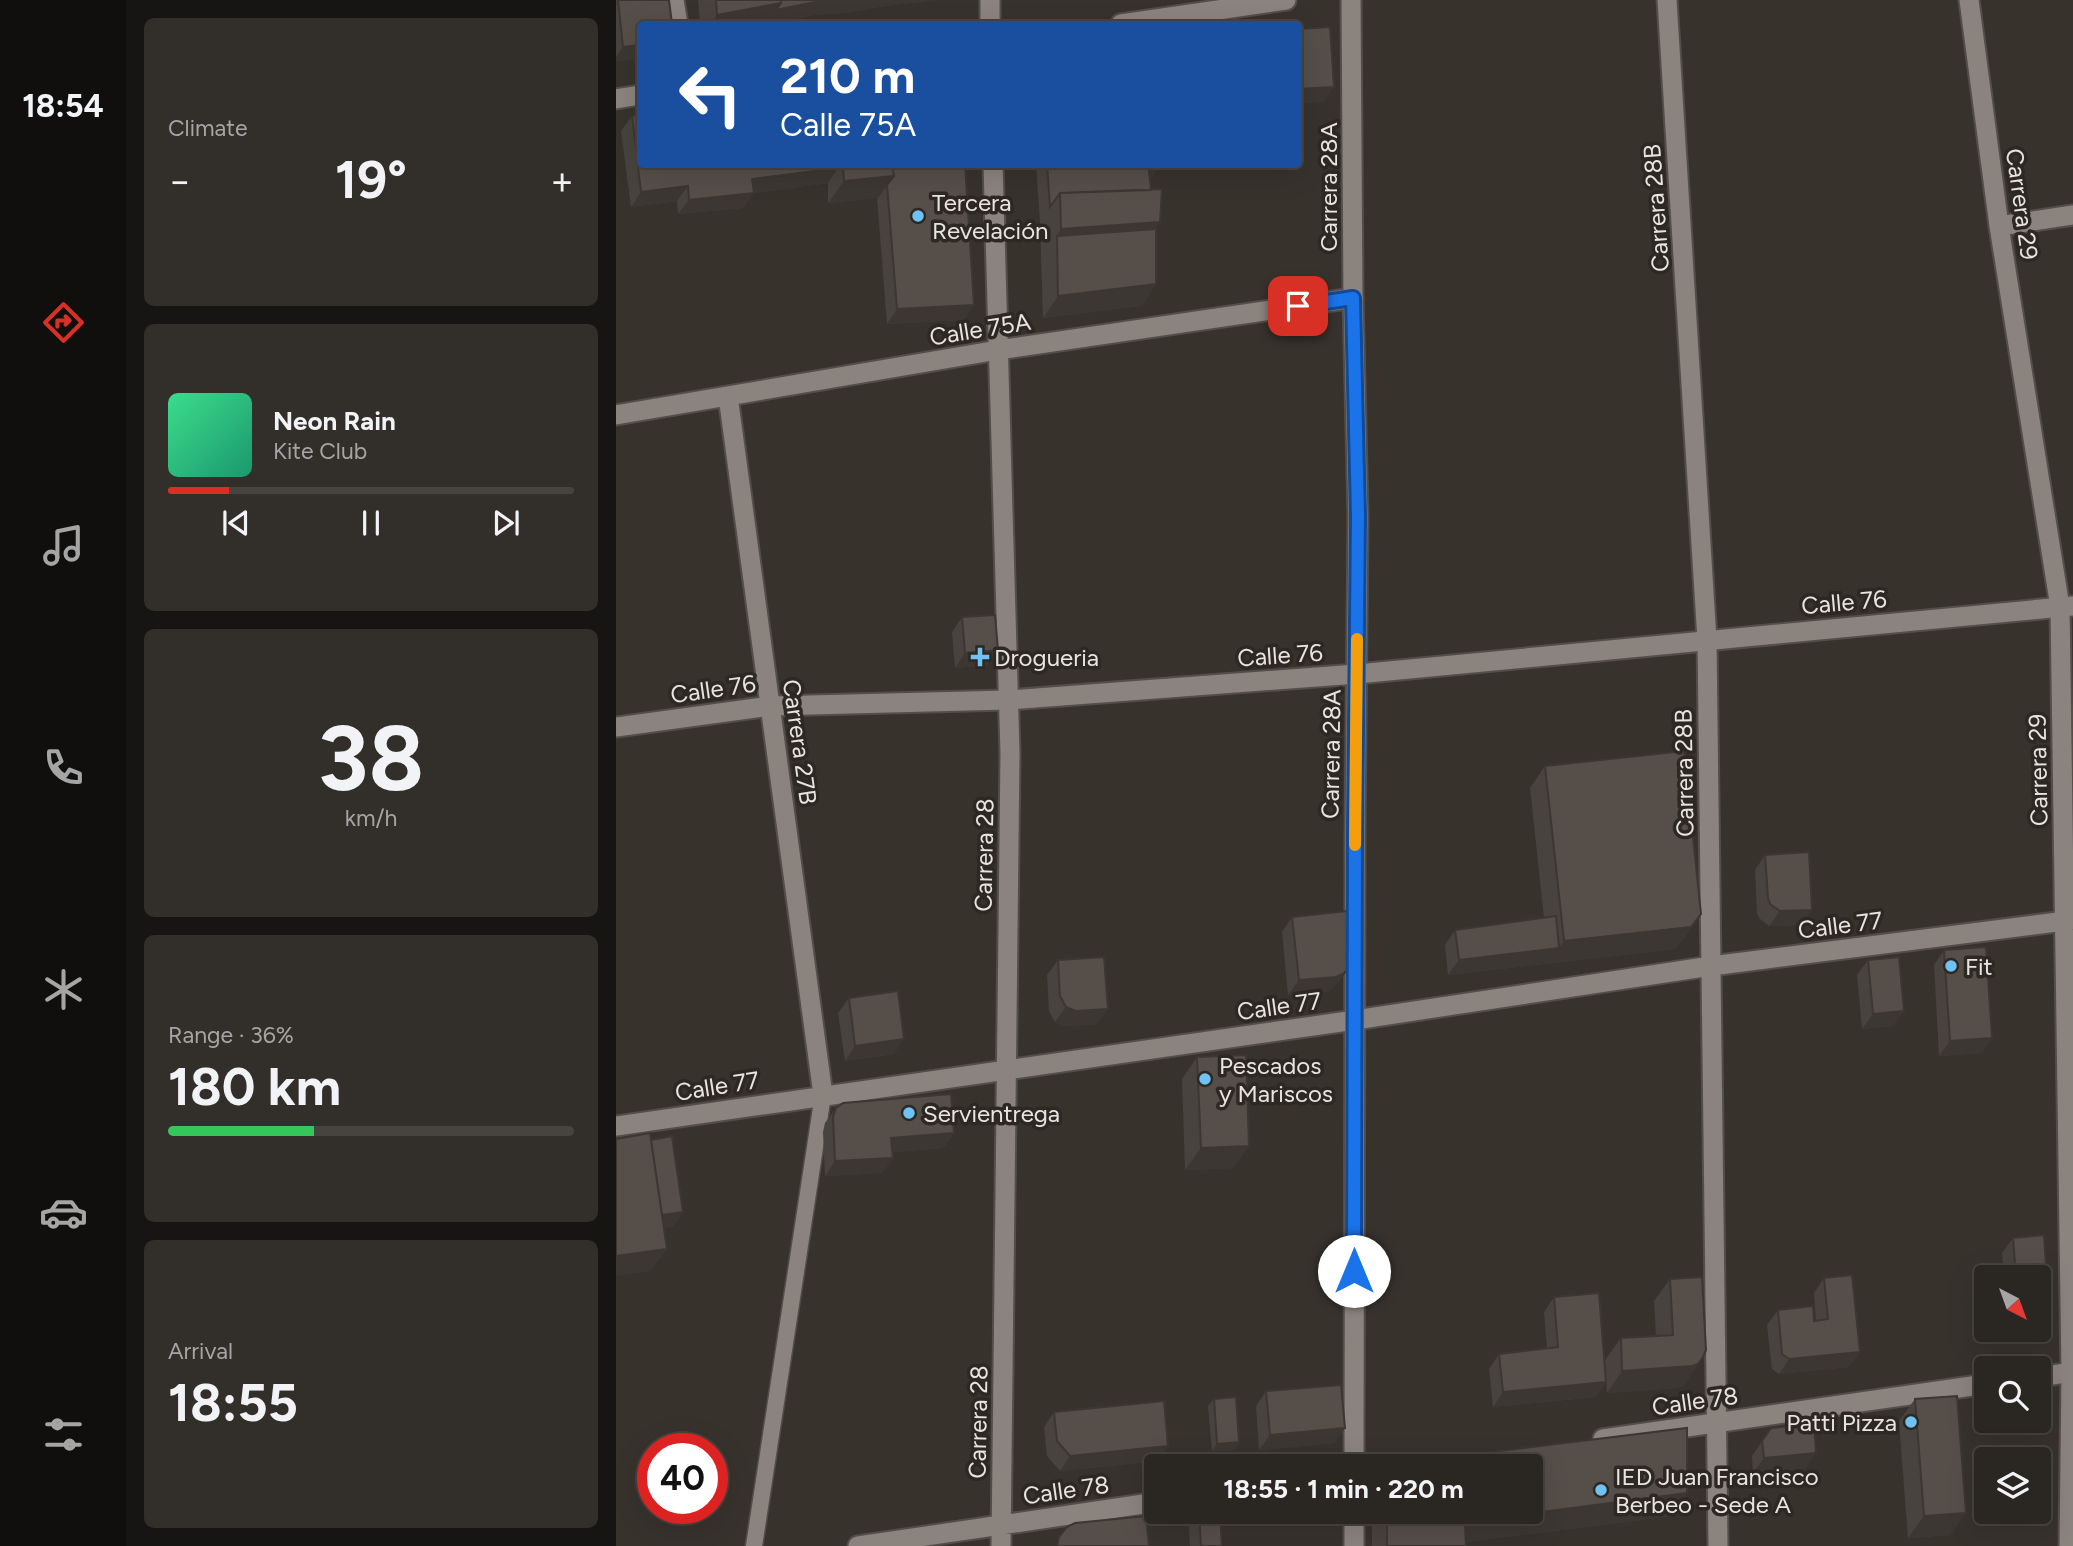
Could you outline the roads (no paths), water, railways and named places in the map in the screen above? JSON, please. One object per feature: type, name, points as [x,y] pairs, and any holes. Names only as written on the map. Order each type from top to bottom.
[{"type":"street","points":[[674,0],[678,21]]},
{"type":"street","points":[[990,0],[990,21]]},
{"type":"street","points":[[1142,21],[1286,0]]},
{"type":"street","name":"Carrera 28A","points":[[1352,0],[1353,298],[1358,516],[1354,1454]]},
{"type":"street","name":"Carrera 28B","points":[[1667,0],[1707,640],[1718,1546]]},
{"type":"street","name":"Carrera 29","points":[[1969,0],[1999,226],[2066,607],[2072,1372],[2069,1546]]},
{"type":"street","points":[[616,99],[637,96]]},
{"type":"street","name":"Carrera 28","points":[[993,168],[1010,753],[1001,1546]]},
{"type":"street","points":[[1999,226],[2073,215]]},
{"type":"street","name":"Calle 75A","points":[[616,415],[999,350],[1353,298]]},
{"type":"street","name":"Carrera 27B","points":[[727,396],[823,1095]]},
{"type":"street","name":"Calle 76","points":[[616,727],[770,706],[1008,700],[1357,674],[2066,607]]},
{"type":"street","name":"Calle 77","points":[[616,1126],[1711,967],[2069,920]]},
{"type":"street","points":[[2051,1375],[2072,1372]]},
{"type":"street","name":"Calle 78","points":[[1587,1441],[1974,1386]]},
{"type":"street","name":"Calle 78","points":[[858,1546],[1144,1504]]},
{"type":"street","points":[[1354,1524],[1354,1546]]},
{"type":"lane","points":[[754,1546],[823,1095]]},
{"type":"place","name":"Tercera Revelación","points":[[918,216]]},
{"type":"place","name":"Drogueria","points":[[980,657]]},
{"type":"place","name":"Fit","points":[[1951,966]]},
{"type":"place","name":"Pescados y Mariscos","points":[[1205,1079]]},
{"type":"place","name":"Servientrega","points":[[909,1113]]},
{"type":"place","name":"Patti Pizza","points":[[1911,1422]]},
{"type":"place","name":"IED Juan Francisco Berbeo - Sede A","points":[[1601,1490]]}]
